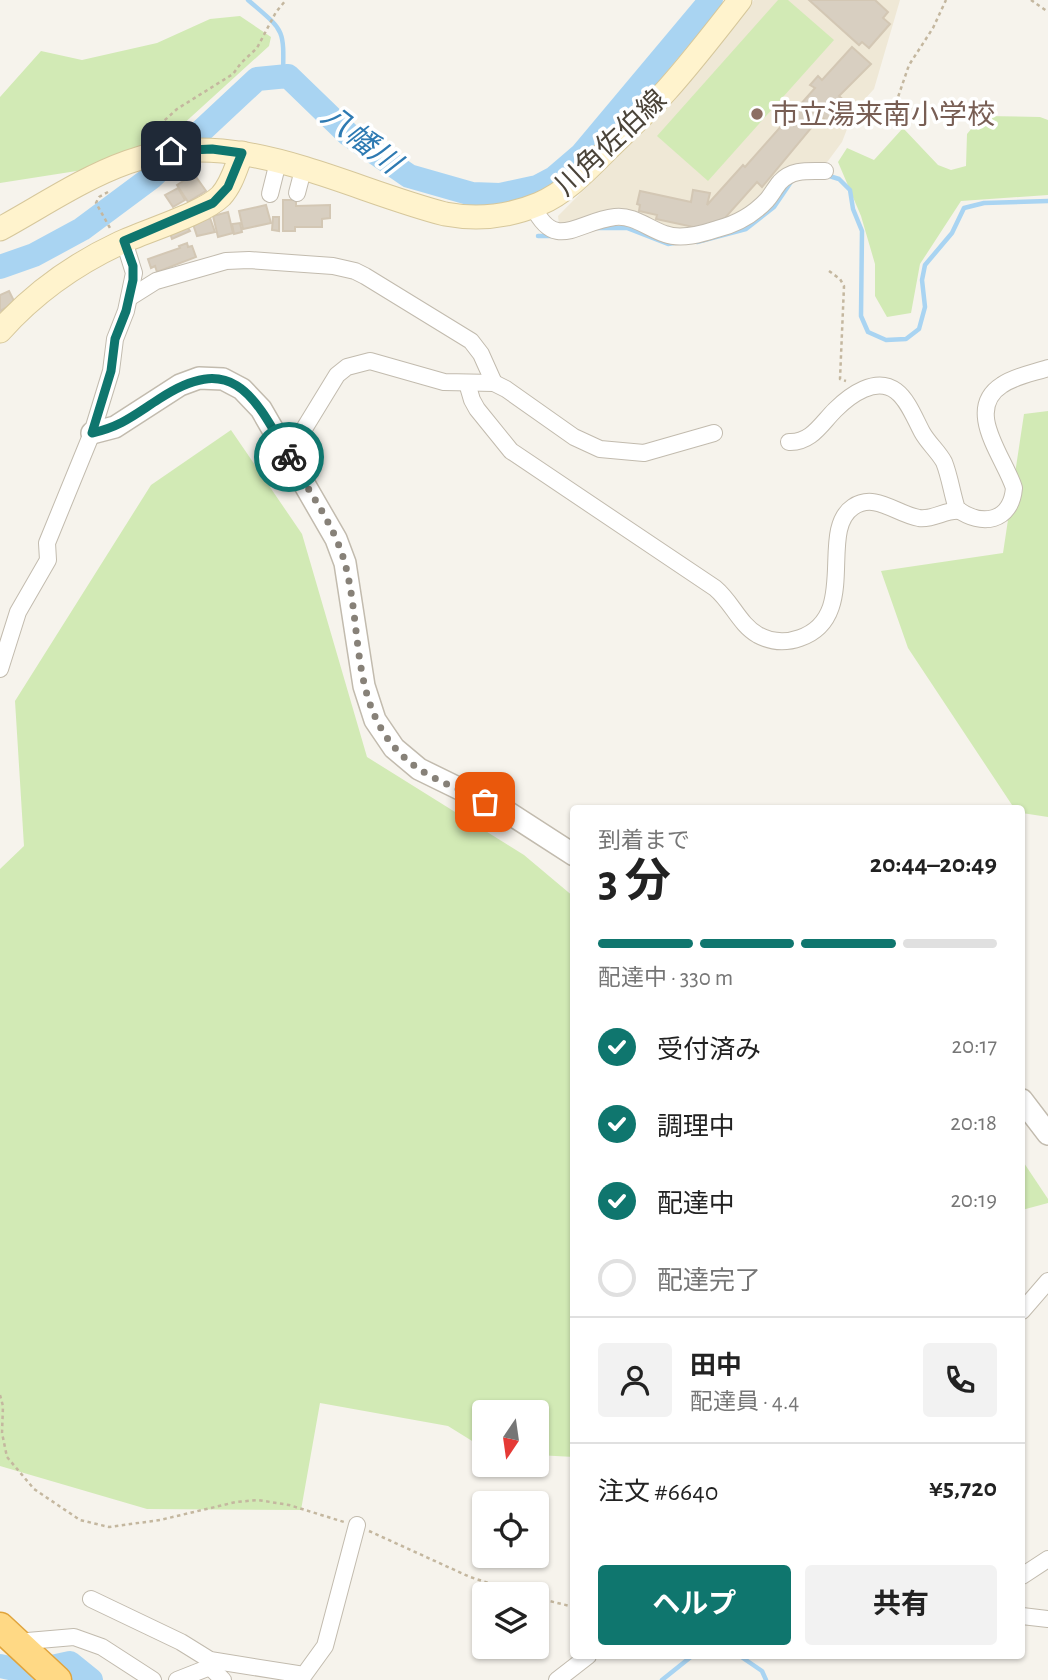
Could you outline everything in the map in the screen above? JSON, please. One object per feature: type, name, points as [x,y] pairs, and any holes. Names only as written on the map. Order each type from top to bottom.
[{"type":"highway","points":[[17,1642],[56,1679]]},
{"type":"main road","name":"川角佐伯線","points":[[0,229],[139,151],[212,149],[242,153],[445,215],[494,217],[533,206],[569,186],[646,112],[682,73],[740,0]]},
{"type":"main road","points":[[0,331],[15,314],[76,266],[120,239],[213,203],[228,187],[242,153]]},
{"type":"street","points":[[270,194],[278,162]]},
{"type":"street","points":[[297,193],[303,170]]},
{"type":"street","points":[[533,206],[544,226],[557,232],[624,217],[665,234],[686,236],[717,230],[744,220],[790,175],[799,171],[825,171]]},
{"type":"street","points":[[0,669],[18,612],[48,560],[47,543],[92,433],[112,369],[115,339],[129,298],[133,266],[120,239]]},
{"type":"street","points":[[129,298],[156,281],[226,261],[249,260],[344,267],[365,276],[471,341],[481,354],[494,383]]},
{"type":"street","points":[[288,455],[329,384],[347,367],[370,362],[444,382],[494,383],[574,437],[600,449],[644,453],[714,433]]},
{"type":"street","points":[[467,383],[477,408],[511,451],[715,588],[748,627],[776,641],[796,640],[815,631],[828,615],[834,595],[840,528],[843,518],[859,503],[870,501],[917,518],[938,517],[955,510],[981,520],[1001,515],[1013,498],[1014,488],[986,422],[988,401],[1001,386],[1048,368]]},
{"type":"street","points":[[92,433],[115,428],[180,385],[199,378],[223,379],[242,389],[261,409],[337,539],[345,563],[364,686],[375,720],[394,748],[419,769],[509,813],[570,852]]},
{"type":"street","points":[[789,442],[806,440],[844,402],[873,386],[886,386],[897,391],[905,401],[944,463],[960,511]]},
{"type":"street","points":[[1025,1104],[1048,1134]]},
{"type":"street","points":[[1025,1308],[1048,1281]]},
{"type":"street","points":[[177,1680],[210,1663],[304,1675],[325,1646],[357,1525]]},
{"type":"street","points":[[1025,1574],[1048,1559]]},
{"type":"street","points":[[91,1599],[181,1642],[210,1663],[223,1680]]},
{"type":"street","points":[[1025,1616],[1048,1619]]},
{"type":"street","points":[[17,1642],[74,1637],[102,1647],[153,1680]]},
{"type":"street","points":[[557,1680],[584,1659]]},
{"type":"path","points":[[139,151],[177,109],[233,74],[255,51],[286,0]]},
{"type":"path","points":[[896,103],[909,65],[933,28],[946,0]]},
{"type":"path","points":[[1031,0],[1048,12]]},
{"type":"path","points":[[110,188],[96,200],[97,206],[120,239]]},
{"type":"path","points":[[829,271],[840,279],[844,286],[840,379],[873,386]]},
{"type":"path","points":[[0,1395],[3,1406],[2,1433],[7,1457],[34,1489],[80,1520],[109,1527],[160,1520],[236,1502],[258,1500],[289,1505],[357,1525],[486,1582]]},
{"type":"path","points":[[549,1601],[570,1606]]},
{"type":"shaded area","name":"市立湯来南小学校","points":[[754,0],[900,0],[874,89],[854,111],[842,142],[828,161],[825,164],[808,166],[742,216],[679,232],[643,219],[559,224],[558,216],[673,100]]},
{"type":"green space","points":[[778,0],[788,0],[834,40],[708,181],[657,136]]},
{"type":"green space","points":[[240,16],[271,37],[269,46],[169,137],[127,150],[83,170],[0,183],[0,97],[41,51],[82,60],[157,43],[210,19]]},
{"type":"green space","points":[[982,116],[1040,117],[1048,120],[1048,195],[961,201],[920,264],[911,313],[887,317],[875,296],[875,264],[861,216],[838,162],[847,148],[874,160],[903,128],[938,165],[951,170],[966,166],[967,134]]},
{"type":"green space","points":[[1048,411],[1048,817],[1025,813],[1025,805],[1012,805],[908,648],[881,571],[1003,553],[1024,414]]},
{"type":"green space","points":[[231,430],[302,534],[367,757],[524,855],[570,894],[570,1457],[550,1456],[550,1400],[472,1400],[472,1441],[448,1426],[320,1403],[301,1510],[147,1509],[0,1466],[0,869],[24,846],[15,701],[151,485]]},
{"type":"green space","points":[[1025,1164],[1048,1199],[1048,1203],[1025,1209]]},
{"type":"building","points":[[809,0],[875,0],[888,12],[883,18],[890,24],[869,48],[862,42],[859,45]]},
{"type":"building","points":[[852,47],[871,64],[839,96],[846,102],[828,123],[821,116],[762,187],[757,182],[725,218],[698,228],[656,219],[657,215],[639,211],[640,205],[637,204],[640,191],[691,202],[693,190],[710,193],[707,205],[743,165],[745,167],[815,88],[810,85],[818,76],[822,80]]},
{"type":"building","points":[[194,174],[206,191],[188,202],[177,185]]},
{"type":"building","points":[[178,188],[185,200],[173,207],[165,195]]},
{"type":"building","points":[[283,200],[296,200],[296,206],[330,205],[330,218],[322,219],[322,227],[295,227],[295,231],[283,231]]},
{"type":"building","points":[[266,205],[271,223],[243,229],[239,211]]},
{"type":"building","points":[[228,212],[233,233],[218,237],[213,216]]},
{"type":"building","points":[[273,217],[279,217],[279,231],[272,230]]},
{"type":"building","points":[[210,218],[215,232],[197,236],[193,224]]},
{"type":"building","points":[[240,223],[242,232],[234,234],[232,224]]},
{"type":"building","points":[[187,226],[190,231],[172,239],[170,233]]},
{"type":"building","points":[[187,243],[188,247],[192,246],[196,257],[157,272],[155,266],[151,268],[148,259]]},
{"type":"building","points":[[9,291],[15,303],[0,311],[0,295]]},
{"type":"waterway","points":[[248,0],[269,18],[280,32],[283,77]]},
{"type":"waterway","name":"八幡川","points":[[0,267],[34,255],[82,229],[152,177],[257,79],[288,76],[348,134],[409,176],[472,194],[500,195],[537,187],[554,178],[582,154],[711,0]]},
{"type":"waterway","points":[[826,175],[839,179],[850,190],[853,209],[862,231],[861,316],[868,332],[886,340],[906,339],[919,329],[925,307],[922,280],[925,265],[952,233],[964,208],[984,203],[1048,201]]},
{"type":"waterway","points":[[697,242],[746,229],[774,207],[791,182]]},
{"type":"waterway","points":[[595,228],[627,228],[668,244],[674,243]]},
{"type":"waterway","points":[[538,236],[552,236]]},
{"type":"waterway","points":[[662,1680],[688,1659]]},
{"type":"waterway","points":[[744,1659],[762,1671],[766,1680]]},
{"type":"waterway","points":[[0,1666],[29,1672],[70,1663],[91,1680]]},
{"type":"way so far","points":[[289,457],[337,539],[345,563],[364,686],[375,720],[394,748],[419,769],[485,802]]},
{"type":"place","name":"市立湯来南小学校","points":[[757,114]]},
{"type":"route","points":[[171,151],[212,149],[242,153],[228,187],[213,203],[124,241],[133,266],[133,280],[126,311],[115,339],[111,371],[92,433],[115,428],[180,385],[199,378],[223,379],[242,389],[261,409],[289,457]]}]
